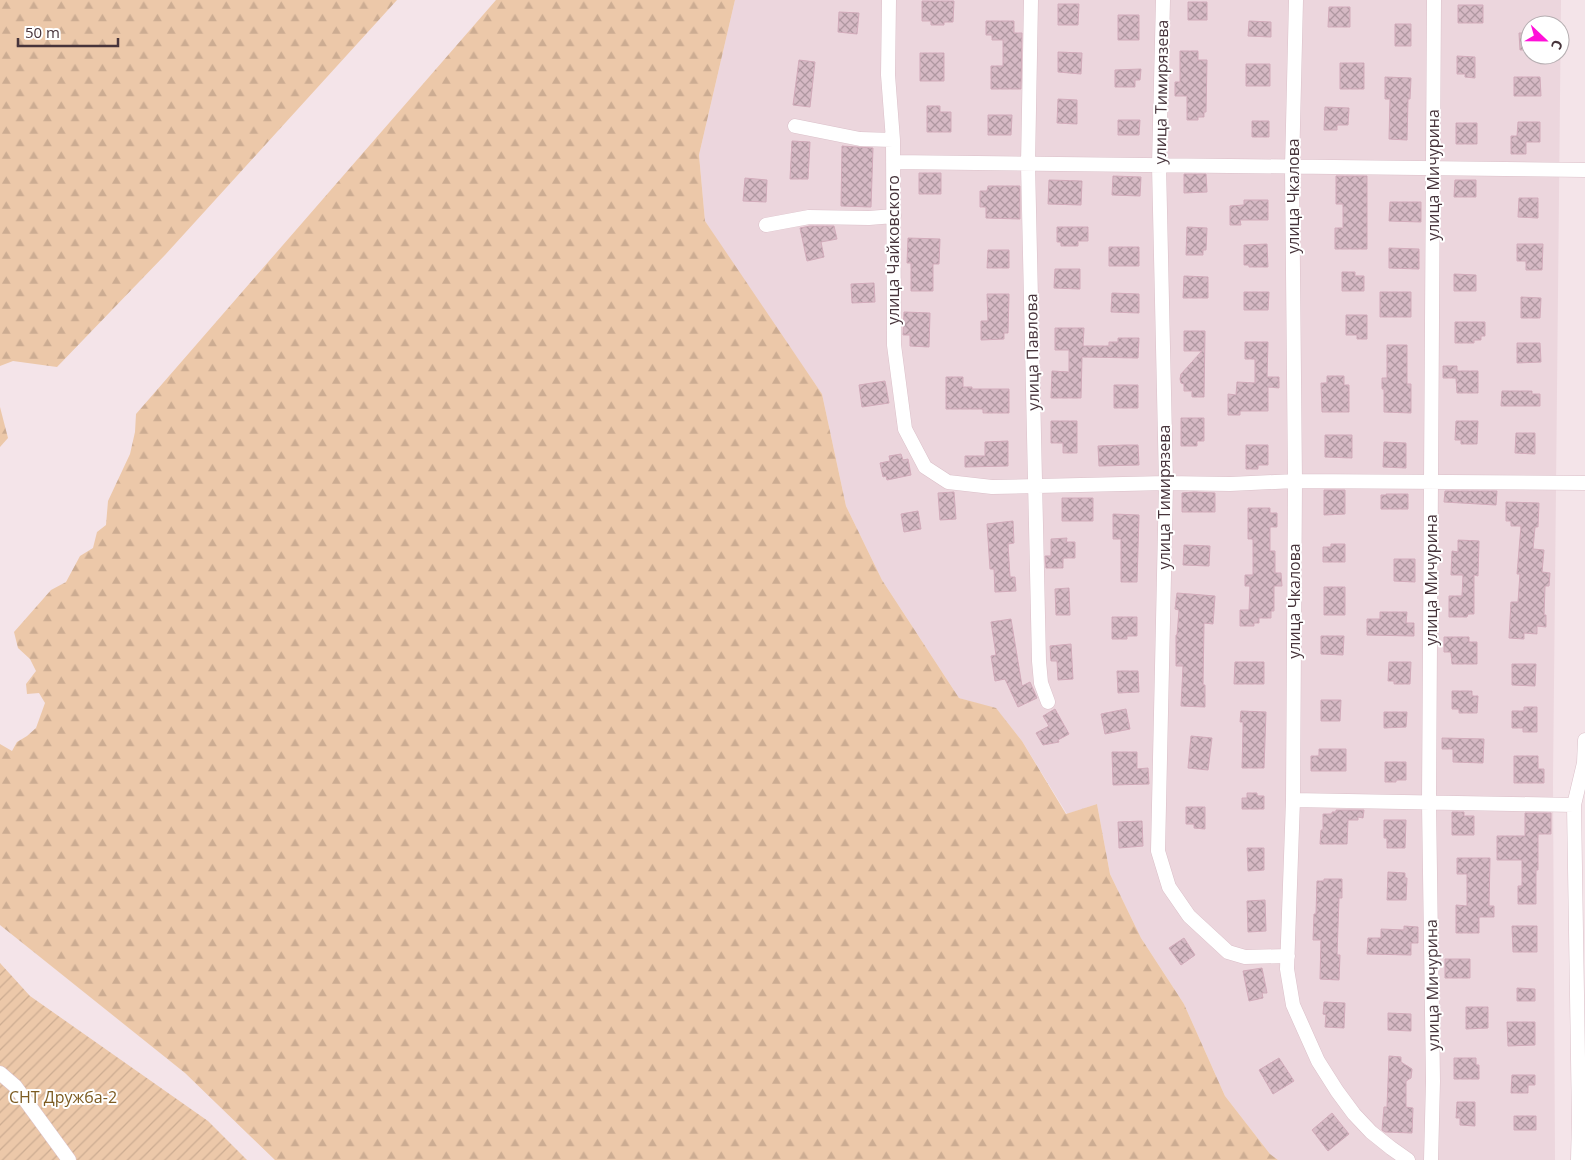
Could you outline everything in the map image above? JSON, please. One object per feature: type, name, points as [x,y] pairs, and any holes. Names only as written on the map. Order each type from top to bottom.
[{"type":"street","name":"улица Чайковского","points":[[889,0],[888,75],[893,140],[894,345],[905,429],[925,468],[948,482],[992,487],[1035,485]]},
{"type":"street","name":"улица Павлова","points":[[1031,0],[1028,164],[1039,661],[1041,683],[1048,702]]},
{"type":"street","name":"улица Тимирязева","points":[[1162,0],[1159,166],[1166,483],[1158,851],[1168,887],[1189,916],[1228,952],[1245,957],[1288,956]]},
{"type":"street","name":"улица Чкалова","points":[[1296,0],[1292,167],[1295,481],[1293,800],[1287,969],[1293,1005],[1318,1061],[1337,1091],[1354,1114],[1371,1132],[1408,1160]]},
{"type":"street","name":"улица Мичурина","points":[[1431,1160],[1433,1081],[1429,803],[1434,0]]},
{"type":"street","points":[[795,126],[860,139],[893,140]]},
{"type":"street","points":[[893,162],[1585,170]]},
{"type":"street","points":[[766,226],[810,217],[869,218],[894,216]]},
{"type":"street","points":[[1035,485],[1230,484],[1295,481],[1585,483]]},
{"type":"street","points":[[1578,1160],[1582,1121],[1574,805],[1584,763],[1585,740]]},
{"type":"street","points":[[1293,800],[1574,805]]},
{"type":"street","points":[[0,1073],[15,1086],[69,1160]]},
{"type":"shaded area","points":[[735,0],[1561,0],[1561,15],[1520,15],[1520,65],[1560,65],[1553,782],[1555,1160],[1278,1160],[1270,1154],[1225,1096],[1184,1004],[1141,938],[1110,874],[1097,804],[1067,814],[1022,741],[996,709],[959,698],[882,580],[846,506],[822,394],[705,221],[699,155]]},
{"type":"green space","points":[[0,0],[397,0],[165,255],[57,367],[13,361],[0,366]]},
{"type":"green space","points":[[496,0],[735,0],[699,155],[705,221],[822,394],[846,506],[882,580],[959,698],[996,708],[1022,741],[1066,814],[1097,804],[1110,874],[1141,938],[1184,1004],[1225,1096],[1270,1154],[1278,1160],[275,1160],[185,1073],[0,925],[0,744],[12,751],[17,742],[36,728],[45,703],[39,693],[27,694],[26,684],[36,671],[30,659],[18,648],[14,632],[51,590],[66,582],[80,556],[93,548],[97,532],[106,525],[108,501],[130,454],[135,432],[136,414]]},
{"type":"green space","points":[[0,407],[8,438],[0,447]]},
{"type":"green space","name":"СНТ Дружба-2","points":[[0,963],[30,996],[208,1121],[247,1160],[0,1160]]},
{"type":"building","points":[[922,1],[954,1],[953,22],[944,22],[944,25],[931,25],[931,21],[922,21]]},
{"type":"building","points":[[1188,2],[1207,2],[1207,20],[1188,20]]},
{"type":"building","points":[[1058,4],[1079,4],[1078,25],[1058,25]]},
{"type":"building","points":[[1458,5],[1483,5],[1483,23],[1458,23]]},
{"type":"building","points":[[1329,7],[1350,7],[1350,27],[1328,27]]},
{"type":"building","points":[[839,12],[859,13],[857,34],[838,32]]},
{"type":"building","points":[[1118,15],[1139,15],[1139,40],[1118,40]]},
{"type":"building","points":[[986,21],[1014,21],[1014,33],[1022,33],[1021,89],[991,89],[991,66],[1003,66],[1003,40],[992,40],[992,35],[986,35]]},
{"type":"building","points":[[1249,21],[1271,22],[1271,37],[1248,36]]},
{"type":"building","points":[[1395,24],[1411,24],[1411,46],[1395,46]]},
{"type":"building","points":[[1180,51],[1198,51],[1198,60],[1207,60],[1206,112],[1204,112],[1204,117],[1198,117],[1198,120],[1187,120],[1187,96],[1175,96],[1175,82],[1180,82]]},
{"type":"building","points":[[1058,52],[1082,53],[1081,74],[1058,72]]},
{"type":"building","points":[[920,53],[944,53],[944,81],[920,81]]},
{"type":"building","points":[[1457,56],[1475,57],[1475,78],[1465,77],[1465,74],[1457,74]]},
{"type":"building","points":[[799,60],[815,62],[810,107],[793,105]]},
{"type":"building","points":[[1340,63],[1364,63],[1364,89],[1340,89]]},
{"type":"building","points":[[1246,64],[1270,64],[1270,86],[1246,86]]},
{"type":"building","points":[[1141,69],[1140,80],[1135,80],[1135,87],[1115,87],[1115,70]]},
{"type":"building","points":[[1385,77],[1411,78],[1410,99],[1408,99],[1407,140],[1389,139],[1390,99],[1385,99]]},
{"type":"building","points":[[1514,77],[1540,77],[1541,96],[1514,96]]},
{"type":"building","points":[[1058,99],[1077,100],[1077,124],[1057,123]]},
{"type":"building","points":[[927,106],[940,106],[940,112],[951,112],[951,132],[927,132]]},
{"type":"building","points":[[1325,107],[1349,108],[1348,125],[1337,125],[1337,130],[1324,130]]},
{"type":"building","points":[[988,115],[1012,115],[1011,135],[988,135]]},
{"type":"building","points":[[1118,120],[1140,120],[1139,135],[1118,135]]},
{"type":"building","points":[[1252,121],[1269,121],[1269,137],[1252,137]]},
{"type":"building","points":[[1518,122],[1540,122],[1540,142],[1526,142],[1526,154],[1511,154],[1511,136],[1517,136]]},
{"type":"building","points":[[1456,123],[1477,123],[1477,144],[1456,144]]},
{"type":"building","points":[[792,141],[810,142],[808,179],[790,179]]},
{"type":"building","points":[[842,146],[873,148],[871,207],[841,206]]},
{"type":"building","points":[[919,173],[941,173],[941,194],[919,194]]},
{"type":"building","points":[[1184,174],[1206,174],[1207,192],[1184,193]]},
{"type":"building","points":[[1113,176],[1141,177],[1140,196],[1112,195]]},
{"type":"building","points":[[1336,176],[1367,176],[1367,249],[1335,249],[1335,228],[1343,228],[1343,204],[1336,204]]},
{"type":"building","points":[[745,178],[767,180],[766,202],[743,201]]},
{"type":"building","points":[[1049,180],[1082,181],[1081,205],[1048,204]]},
{"type":"building","points":[[1455,180],[1476,180],[1476,197],[1454,197]]},
{"type":"building","points":[[988,186],[1020,186],[1020,219],[986,218],[986,207],[980,207],[980,191],[987,191]]},
{"type":"building","points":[[1519,198],[1538,198],[1538,218],[1518,217]]},
{"type":"building","points":[[1244,200],[1268,200],[1268,220],[1240,220],[1241,225],[1230,225],[1230,206],[1244,205]]},
{"type":"building","points":[[1390,202],[1421,202],[1421,222],[1389,221]]},
{"type":"building","points":[[834,226],[837,239],[821,242],[824,257],[807,261],[800,228]]},
{"type":"building","points":[[1057,227],[1088,227],[1088,241],[1078,241],[1078,246],[1061,246],[1061,242],[1057,242]]},
{"type":"building","points":[[1187,227],[1207,228],[1206,250],[1203,250],[1203,255],[1186,255]]},
{"type":"building","points":[[908,238],[940,239],[939,264],[933,264],[933,291],[911,291],[911,263],[907,263]]},
{"type":"building","points":[[1267,244],[1268,267],[1249,267],[1249,265],[1244,265],[1244,245]]},
{"type":"building","points":[[1517,244],[1543,244],[1542,270],[1526,270],[1526,261],[1517,261]]},
{"type":"building","points":[[1109,247],[1139,247],[1139,266],[1109,266]]},
{"type":"building","points":[[1389,248],[1419,249],[1419,269],[1389,268]]},
{"type":"building","points":[[988,250],[1009,250],[1009,268],[987,268]]},
{"type":"building","points":[[1055,269],[1080,269],[1080,289],[1054,288]]},
{"type":"building","points":[[1342,272],[1355,272],[1355,276],[1364,276],[1364,291],[1342,291]]},
{"type":"building","points":[[1454,274],[1476,275],[1476,291],[1454,291]]},
{"type":"building","points":[[1184,276],[1208,277],[1208,298],[1183,298]]},
{"type":"building","points":[[874,283],[875,302],[852,303],[851,284]]},
{"type":"building","points":[[1244,292],[1269,292],[1268,310],[1244,310]]},
{"type":"building","points":[[1380,292],[1411,292],[1411,317],[1380,317]]},
{"type":"building","points":[[1112,293],[1139,294],[1139,313],[1111,312]]},
{"type":"building","points":[[987,294],[1009,294],[1008,333],[1004,333],[1004,339],[981,340],[981,321],[988,321]]},
{"type":"building","points":[[1521,297],[1541,298],[1540,318],[1521,318]]},
{"type":"building","points":[[904,312],[930,313],[929,347],[910,346],[910,335],[903,335]]},
{"type":"building","points":[[1346,315],[1367,315],[1367,339],[1357,339],[1357,335],[1346,335]]},
{"type":"building","points":[[1455,322],[1485,322],[1485,336],[1481,336],[1481,340],[1474,340],[1474,343],[1455,343]]},
{"type":"building","points":[[1055,328],[1084,328],[1083,346],[1109,346],[1109,342],[1118,342],[1118,338],[1139,338],[1138,358],[1082,357],[1081,398],[1051,398],[1052,371],[1069,372],[1069,350],[1055,350]]},
{"type":"building","points":[[1184,331],[1205,331],[1204,397],[1192,397],[1192,391],[1184,391],[1184,384],[1181,383],[1181,374],[1202,351],[1184,351]]},
{"type":"building","points":[[1245,342],[1268,342],[1267,377],[1279,377],[1279,388],[1268,387],[1268,411],[1240,411],[1240,415],[1228,415],[1228,394],[1236,395],[1237,382],[1255,383],[1255,359],[1245,359]]},
{"type":"building","points":[[1517,343],[1540,343],[1541,362],[1517,363]]},
{"type":"building","points":[[1387,345],[1407,345],[1407,384],[1411,384],[1411,413],[1384,412],[1382,378],[1387,378]]},
{"type":"building","points":[[1443,366],[1457,366],[1457,371],[1478,371],[1478,393],[1457,393],[1456,378],[1443,378]]},
{"type":"building","points":[[1327,376],[1344,376],[1344,385],[1349,385],[1349,412],[1322,412],[1321,383],[1327,383]]},
{"type":"building","points":[[946,377],[963,377],[963,387],[972,387],[972,389],[1009,389],[1009,413],[983,413],[983,409],[946,409]]},
{"type":"building","points":[[885,381],[889,403],[862,407],[859,385]]},
{"type":"building","points":[[1114,385],[1138,385],[1138,408],[1114,408]]},
{"type":"building","points":[[1502,391],[1532,391],[1532,394],[1540,394],[1540,406],[1501,406]]},
{"type":"building","points":[[1181,418],[1204,418],[1204,441],[1197,441],[1197,446],[1181,446]]},
{"type":"building","points":[[1051,421],[1077,421],[1077,453],[1063,453],[1063,443],[1051,443]]},
{"type":"building","points":[[1456,421],[1478,421],[1477,444],[1461,444],[1461,440],[1455,440]]},
{"type":"building","points":[[1516,433],[1535,433],[1535,454],[1515,453]]},
{"type":"building","points":[[1325,435],[1352,435],[1352,458],[1325,457]]},
{"type":"building","points":[[1008,441],[1008,466],[965,467],[965,456],[985,456],[985,442]]},
{"type":"building","points":[[1384,442],[1406,443],[1406,468],[1383,467]]},
{"type":"building","points":[[1138,445],[1139,465],[1099,466],[1098,446]]},
{"type":"building","points":[[1246,445],[1268,445],[1268,465],[1258,465],[1258,469],[1246,469]]},
{"type":"building","points":[[901,454],[903,460],[908,459],[911,475],[887,480],[886,476],[883,477],[880,463],[890,461],[889,456]]},
{"type":"building","points":[[1324,490],[1345,490],[1345,514],[1324,515]]},
{"type":"building","points":[[1445,491],[1497,491],[1496,505],[1444,502]]},
{"type":"building","points":[[954,492],[956,519],[940,520],[938,493]]},
{"type":"building","points":[[1182,493],[1215,493],[1215,512],[1182,512]]},
{"type":"building","points":[[1408,494],[1408,509],[1381,509],[1381,495]]},
{"type":"building","points":[[1062,498],[1093,498],[1093,521],[1062,521]]},
{"type":"building","points":[[1506,502],[1539,503],[1538,527],[1535,527],[1533,549],[1544,550],[1542,572],[1550,573],[1549,586],[1545,586],[1544,615],[1546,615],[1546,627],[1537,626],[1537,634],[1524,633],[1524,639],[1509,638],[1511,602],[1518,602],[1520,574],[1517,574],[1521,526],[1511,526],[1511,521],[1506,521]]},
{"type":"building","points":[[1248,508],[1270,508],[1270,513],[1277,513],[1277,527],[1270,527],[1270,551],[1275,551],[1275,573],[1281,573],[1282,586],[1274,586],[1274,611],[1271,611],[1271,618],[1259,618],[1259,623],[1254,623],[1254,626],[1240,626],[1240,610],[1249,610],[1250,586],[1245,586],[1245,575],[1253,575],[1253,539],[1248,539]]},
{"type":"building","points":[[918,511],[921,529],[904,532],[901,514]]},
{"type":"building","points":[[1113,514],[1139,515],[1137,582],[1121,582],[1121,539],[1113,539]]},
{"type":"building","points":[[1013,521],[1014,543],[1008,544],[1010,577],[1015,577],[1016,591],[995,592],[994,569],[990,569],[987,524]]},
{"type":"building","points":[[1067,538],[1066,542],[1075,542],[1075,558],[1063,558],[1063,568],[1046,568],[1045,556],[1051,556],[1051,539]]},
{"type":"building","points":[[1458,540],[1479,541],[1478,576],[1474,575],[1474,614],[1468,614],[1467,617],[1449,617],[1449,596],[1462,596],[1463,575],[1451,575],[1452,551],[1458,552]]},
{"type":"building","points":[[1331,544],[1345,544],[1345,562],[1323,562],[1323,547],[1331,547]]},
{"type":"building","points":[[1184,545],[1210,546],[1209,566],[1183,565]]},
{"type":"building","points":[[1394,559],[1415,559],[1415,582],[1394,581]]},
{"type":"building","points":[[1324,587],[1345,587],[1345,615],[1324,615]]},
{"type":"building","points":[[1069,588],[1070,615],[1056,615],[1055,589]]},
{"type":"building","points":[[1177,593],[1215,596],[1213,624],[1204,623],[1203,685],[1205,685],[1205,707],[1181,706],[1183,666],[1176,666],[1176,635],[1179,610],[1175,609]]},
{"type":"building","points":[[1380,612],[1407,612],[1406,623],[1414,623],[1414,636],[1367,635],[1367,619],[1380,619]]},
{"type":"building","points":[[1112,617],[1137,617],[1137,636],[1127,636],[1127,639],[1112,639]]},
{"type":"building","points":[[1011,619],[1022,686],[1030,682],[1037,698],[1018,707],[1005,679],[995,681],[991,656],[996,655],[991,622]]},
{"type":"building","points":[[1321,636],[1344,636],[1343,655],[1321,654]]},
{"type":"building","points":[[1444,637],[1469,637],[1469,642],[1477,642],[1477,664],[1452,664],[1451,652],[1444,652]]},
{"type":"building","points":[[1071,644],[1073,679],[1058,680],[1057,661],[1051,661],[1050,646]]},
{"type":"building","points":[[1235,662],[1264,662],[1264,684],[1234,684]]},
{"type":"building","points":[[1389,662],[1411,662],[1410,684],[1394,684],[1394,681],[1388,681]]},
{"type":"building","points":[[1512,664],[1536,664],[1535,686],[1512,685]]},
{"type":"building","points":[[1117,671],[1138,671],[1139,692],[1118,693]]},
{"type":"building","points":[[1452,691],[1472,691],[1472,696],[1478,696],[1477,713],[1459,713],[1459,709],[1452,709]]},
{"type":"building","points":[[1321,700],[1341,700],[1340,721],[1321,721]]},
{"type":"building","points":[[1524,707],[1537,707],[1537,732],[1523,732],[1523,728],[1512,728],[1512,711],[1524,711]]},
{"type":"building","points":[[1055,709],[1069,734],[1058,740],[1059,742],[1043,745],[1036,733],[1049,726],[1043,716]]},
{"type":"building","points":[[1126,709],[1130,729],[1105,734],[1101,714]]},
{"type":"building","points":[[1241,711],[1266,712],[1264,768],[1242,768],[1243,722],[1240,722]]},
{"type":"building","points":[[1384,712],[1407,712],[1406,727],[1384,728]]},
{"type":"building","points":[[1191,736],[1212,738],[1208,770],[1188,768]]},
{"type":"building","points":[[1442,738],[1484,739],[1483,763],[1453,762],[1453,749],[1442,749]]},
{"type":"building","points":[[1319,749],[1346,749],[1346,771],[1311,771],[1311,756],[1319,756]]},
{"type":"building","points":[[1112,752],[1137,752],[1137,769],[1148,768],[1149,784],[1113,785]]},
{"type":"building","points":[[1514,756],[1538,756],[1538,769],[1544,769],[1544,783],[1514,783]]},
{"type":"building","points":[[1385,762],[1406,762],[1406,780],[1385,782]]},
{"type":"building","points":[[1247,793],[1257,793],[1257,796],[1264,796],[1264,809],[1242,809],[1242,798],[1247,798]]},
{"type":"building","points":[[1186,807],[1205,807],[1205,829],[1194,828],[1194,824],[1186,824]]},
{"type":"building","points":[[1336,810],[1364,810],[1363,818],[1358,817],[1358,820],[1348,820],[1347,844],[1320,844],[1321,830],[1323,830],[1323,814],[1332,814]]},
{"type":"building","points":[[1452,812],[1464,812],[1464,816],[1474,816],[1474,835],[1452,835]]},
{"type":"building","points":[[1525,813],[1551,813],[1551,834],[1538,834],[1536,904],[1518,904],[1518,886],[1522,886],[1522,860],[1497,860],[1497,836],[1525,836]]},
{"type":"building","points":[[1384,820],[1406,820],[1405,848],[1387,848],[1387,838],[1384,838]]},
{"type":"building","points":[[1142,821],[1143,846],[1119,848],[1118,822]]},
{"type":"building","points":[[1247,848],[1264,848],[1264,870],[1248,871]]},
{"type":"building","points":[[1457,858],[1490,858],[1489,906],[1494,906],[1494,917],[1479,917],[1479,933],[1456,933],[1456,905],[1467,906],[1467,874],[1457,874]]},
{"type":"building","points":[[1388,872],[1405,873],[1405,878],[1407,878],[1406,900],[1387,900]]},
{"type":"building","points":[[1324,879],[1342,879],[1342,898],[1339,898],[1337,955],[1340,955],[1339,980],[1320,979],[1321,940],[1313,940],[1317,881],[1324,881]]},
{"type":"building","points":[[1265,900],[1266,931],[1248,932],[1247,901]]},
{"type":"building","points":[[1404,926],[1418,927],[1418,943],[1411,943],[1411,955],[1367,954],[1368,938],[1381,938],[1381,929],[1404,930]]},
{"type":"building","points":[[1512,926],[1537,926],[1537,952],[1513,952]]},
{"type":"building","points":[[1184,938],[1195,955],[1181,965],[1169,948]]},
{"type":"building","points":[[1445,959],[1470,959],[1470,978],[1445,978]]},
{"type":"building","points":[[1262,968],[1267,993],[1262,993],[1263,998],[1249,1001],[1243,971]]},
{"type":"building","points":[[1517,988],[1535,989],[1535,1001],[1517,1001]]},
{"type":"building","points":[[1324,1002],[1345,1003],[1344,1028],[1325,1027]]},
{"type":"building","points":[[1466,1007],[1488,1007],[1488,1028],[1466,1029]]},
{"type":"building","points":[[1388,1013],[1411,1014],[1411,1031],[1388,1030]]},
{"type":"building","points":[[1507,1022],[1535,1022],[1535,1045],[1508,1046]]},
{"type":"building","points":[[1389,1056],[1401,1057],[1401,1062],[1412,1069],[1411,1078],[1406,1081],[1406,1107],[1413,1108],[1412,1133],[1385,1132],[1382,1130],[1384,1107],[1387,1107]]},
{"type":"building","points":[[1279,1058],[1294,1081],[1273,1094],[1259,1070]]},
{"type":"building","points":[[1454,1058],[1476,1058],[1476,1065],[1479,1065],[1479,1079],[1454,1079]]},
{"type":"building","points":[[1512,1075],[1535,1075],[1535,1085],[1528,1085],[1528,1093],[1511,1093]]},
{"type":"building","points":[[1457,1102],[1475,1102],[1475,1126],[1460,1125],[1460,1118],[1456,1118]]},
{"type":"building","points":[[1332,1113],[1349,1134],[1328,1151],[1312,1130]]},
{"type":"building","points":[[1514,1116],[1536,1116],[1536,1130],[1514,1130]]}]
